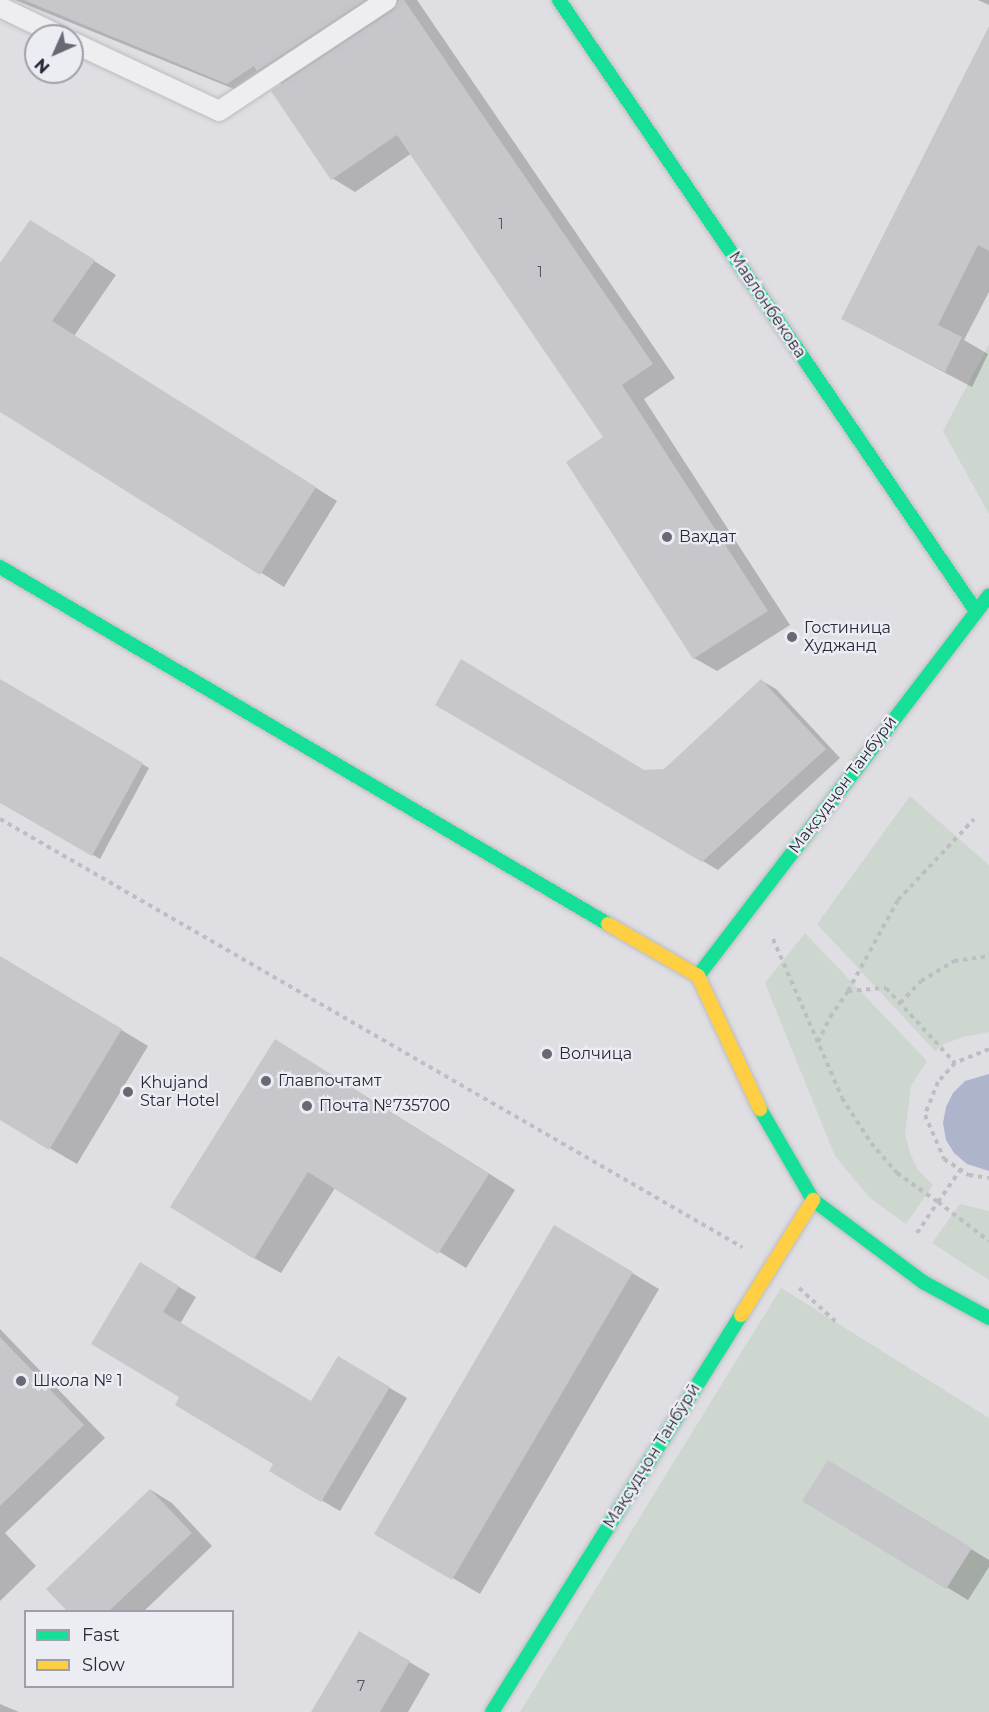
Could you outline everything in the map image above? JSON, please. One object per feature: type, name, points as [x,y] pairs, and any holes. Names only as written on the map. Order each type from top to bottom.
[{"type":"main road","name":"Мавлонбекова","points":[[559,0],[976,611]]},
{"type":"main road","points":[[0,567],[698,976],[754,1100],[813,1200],[923,1282],[989,1318]]},
{"type":"main road","name":"Мақсудҷон Танбӯрӣ","points":[[698,976],[989,595]]},
{"type":"main road","name":"Мақсудҷон Танбӯрӣ","points":[[492,1712],[813,1200]]},
{"type":"lane","points":[[84,48],[219,111],[387,0]]},
{"type":"lane","points":[[0,8],[34,24]]},
{"type":"path","points":[[0,819],[773,1264],[836,1322]]},
{"type":"path","points":[[818,1042],[830,1017],[848,991],[898,900],[974,819]]},
{"type":"path","points":[[770,933],[842,1098],[871,1143],[897,1173],[989,1241]]},
{"type":"path","points":[[900,1003],[921,981],[954,961],[989,956]]},
{"type":"path","points":[[848,991],[886,988],[955,1063]]},
{"type":"path","points":[[989,1049],[955,1063],[938,1082],[925,1115],[944,1159],[969,1175],[989,1178]]},
{"type":"path","points":[[896,1262],[961,1169]]},
{"type":"shaded area","points":[[989,344],[989,514],[943,431]]},
{"type":"shaded area","points":[[910,796],[989,865],[989,1032],[963,1037],[944,1044],[935,1051],[817,924]]},
{"type":"shaded area","points":[[805,933],[927,1061],[911,1086],[905,1133],[910,1153],[918,1170],[933,1185],[906,1224],[870,1198],[835,1156],[765,983]]},
{"type":"shaded area","points":[[960,1204],[989,1211],[989,1280],[932,1243]]},
{"type":"shaded area","points":[[781,1288],[989,1418],[989,1712],[520,1712]]},
{"type":"water","points":[[989,1074],[989,1171],[967,1164],[954,1153],[946,1140],[943,1123],[946,1107],[953,1093],[965,1081]]},
{"type":"building","points":[[24,0],[365,0],[257,71],[254,66],[227,84]]},
{"type":"building","points":[[399,0],[404,0],[653,364],[622,385],[768,611],[693,659],[566,462],[603,437],[397,135],[331,180],[271,91],[394,10]]},
{"type":"building","points":[[989,26],[989,251],[978,245],[938,325],[962,337],[945,372],[841,319]]},
{"type":"building","points":[[30,220],[95,260],[52,321],[316,487],[260,575],[0,412],[0,263]]},
{"type":"building","points":[[461,659],[644,770],[664,769],[761,679],[826,749],[702,862],[435,705]]},
{"type":"building","points":[[0,679],[143,763],[92,856],[0,803]]},
{"type":"building","points":[[0,956],[122,1029],[49,1150],[0,1120]]},
{"type":"building","name":"Почта №735700","points":[[275,1039],[489,1174],[438,1254],[308,1172],[254,1259],[170,1207]]},
{"type":"building","points":[[554,1225],[633,1272],[452,1580],[374,1534]]},
{"type":"building","points":[[140,1262],[179,1286],[163,1312],[311,1401],[338,1356],[390,1387],[321,1502],[269,1471],[273,1464],[175,1405],[179,1397],[91,1344]]},
{"type":"building","name":"Школа № 1","points":[[0,1337],[84,1425],[0,1506]]},
{"type":"building","points":[[828,1460],[972,1548],[946,1589],[802,1501]]},
{"type":"building","points":[[150,1489],[192,1533],[110,1610],[66,1610],[46,1589]]},
{"type":"building","points":[[359,1631],[410,1661],[380,1712],[311,1712]]},
{"type":"traffic: fast","points":[[559,0],[976,611]]},
{"type":"traffic: fast","points":[[0,567],[608,924]]},
{"type":"traffic: fast","points":[[698,976],[989,595]]},
{"type":"traffic: fast","points":[[760,1109],[813,1200],[923,1282],[989,1318]]},
{"type":"traffic: fast","points":[[492,1712],[741,1315]]},
{"type":"traffic: slow","points":[[608,924],[698,976],[760,1109]]},
{"type":"traffic: slow","points":[[741,1315],[813,1200]]},
{"type":"place","name":"Вахдат","points":[[667,537]]},
{"type":"place","name":"Гостиница Худжанд","points":[[792,637]]},
{"type":"place","name":"Волчица","points":[[547,1054]]},
{"type":"place","name":"Главпочтамт","points":[[266,1081]]},
{"type":"place","name":"Khujand Star Hotel","points":[[128,1092]]},
{"type":"place","name":"Почта №735700","points":[[307,1106]]},
{"type":"place","name":"Школа № 1","points":[[21,1381]]}]
